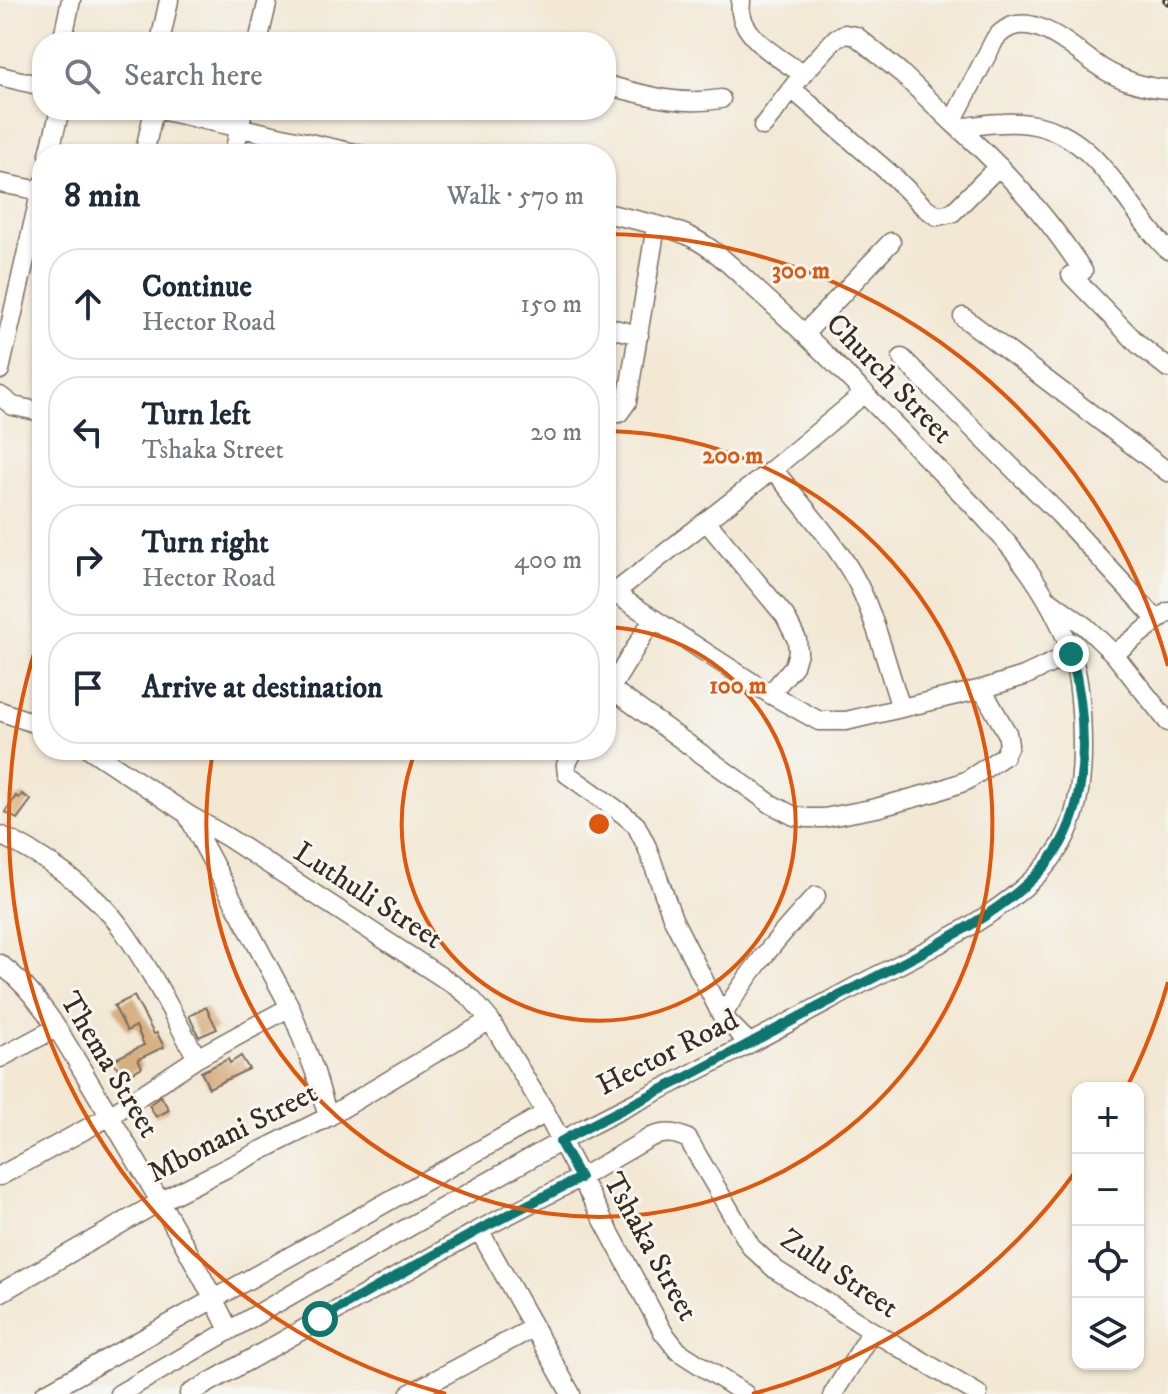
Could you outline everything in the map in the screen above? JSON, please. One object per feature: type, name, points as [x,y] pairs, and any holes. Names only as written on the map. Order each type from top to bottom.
[{"type":"street","points":[[64,32],[71,0]]},
{"type":"street","points":[[162,32],[169,0]]},
{"type":"street","points":[[260,32],[268,0]]},
{"type":"street","points":[[741,0],[740,12],[754,37],[885,169],[937,216],[952,213],[999,166]]},
{"type":"street","points":[[956,125],[995,39],[1002,30],[1021,24],[1047,30],[1112,74],[1132,82],[1168,89]]},
{"type":"street","points":[[763,126],[836,38],[845,34],[856,36],[900,72],[999,166],[1048,220],[1077,273],[1139,345],[1168,368]]},
{"type":"street","points":[[0,76],[32,84]]},
{"type":"street","points":[[616,87],[685,102],[721,99]]},
{"type":"street","points":[[52,144],[58,120]]},
{"type":"street","points":[[147,144],[154,120]]},
{"type":"street","points":[[236,144],[241,120]]},
{"type":"street","points":[[244,120],[310,144]]},
{"type":"street","points":[[956,125],[1016,123],[1047,128],[1076,141],[1108,173],[1168,250]]},
{"type":"street","points":[[0,183],[32,187]]},
{"type":"street","name":"Church Street","points":[[616,216],[692,238],[710,249],[805,333],[1002,537],[1044,596],[1071,654]]},
{"type":"street","points":[[616,413],[626,406],[656,226]]},
{"type":"street","points":[[0,370],[32,228]]},
{"type":"street","points":[[805,333],[891,242]]},
{"type":"street","points":[[0,283],[19,287]]},
{"type":"street","points":[[963,317],[1168,472]]},
{"type":"street","points":[[616,329],[639,335]]},
{"type":"street","points":[[902,358],[1162,616],[1114,654]]},
{"type":"street","points":[[616,586],[706,521],[865,393]]},
{"type":"street","points":[[0,396],[13,406],[32,410]]},
{"type":"street","points":[[773,469],[842,558],[856,581],[869,610],[901,708]]},
{"type":"street","points":[[706,521],[785,616],[797,640],[794,666],[770,694]]},
{"type":"street","points":[[616,594],[770,694],[813,719],[825,722],[846,721],[982,689],[1024,676],[1071,654]]},
{"type":"street","points":[[1044,596],[1086,627],[1114,654],[1168,722]]},
{"type":"street","points":[[616,679],[653,619]]},
{"type":"street","name":"Hector Road","points":[[119,1394],[560,1142],[960,930],[1015,896],[1047,863],[1061,843],[1074,813],[1082,758],[1077,676],[1071,654]]},
{"type":"street","points":[[616,697],[781,810],[794,816],[815,819],[858,812],[935,792],[966,781],[999,760],[1007,752],[1009,738],[982,689]]},
{"type":"street","points":[[0,711],[32,722]]},
{"type":"street","name":"Luthuli Street","points":[[106,760],[471,998],[490,1020],[560,1142]]},
{"type":"street","points":[[569,760],[567,774],[636,825],[673,919],[722,1016],[749,1043]]},
{"type":"street","points":[[187,814],[290,1007],[315,1072],[328,1117]]},
{"type":"street","points":[[0,835],[75,881],[121,927],[197,1058]]},
{"type":"street","points":[[722,1016],[780,933],[816,896]]},
{"type":"street","name":"Thema Street","points":[[0,964],[31,991],[56,1028],[110,1116],[229,1330]]},
{"type":"street","points":[[0,1176],[110,1116],[197,1058],[290,1007]]},
{"type":"street","name":"Mbonani Street","points":[[0,1293],[159,1202],[328,1117],[490,1020]]},
{"type":"street","points":[[0,1058],[56,1028]]},
{"type":"street","points":[[44,1394],[546,1113]]},
{"type":"street","name":"Zulu Street","points":[[580,1178],[662,1133],[672,1132],[688,1139],[751,1247],[765,1261],[872,1331],[978,1394]]},
{"type":"street","name":"Tshaka Street","points":[[560,1142],[670,1342],[696,1364],[745,1394]]},
{"type":"street","points":[[189,1394],[479,1230],[580,1178]]},
{"type":"street","points":[[479,1230],[571,1394]]},
{"type":"street","points":[[409,1394],[533,1328]]},
{"type":"street","points":[[833,1394],[872,1331]]},
{"type":"building","points":[[22,794],[31,800],[17,819],[5,812],[16,796],[19,798]]},
{"type":"building","points":[[134,996],[164,1047],[138,1059],[142,1067],[123,1078],[113,1060],[144,1045],[136,1026],[127,1031],[114,1006]]},
{"type":"building","points":[[206,1007],[217,1029],[199,1037],[189,1016]]},
{"type":"building","points":[[241,1056],[249,1069],[209,1088],[201,1072],[228,1059],[230,1063]]},
{"type":"building","points":[[161,1096],[169,1110],[156,1117],[149,1105]]},
{"type":"route","points":[[320,1319],[479,1230],[580,1178],[560,1142],[926,949],[1015,896],[1047,863],[1061,843],[1078,799],[1082,736],[1077,676],[1071,654]]}]
